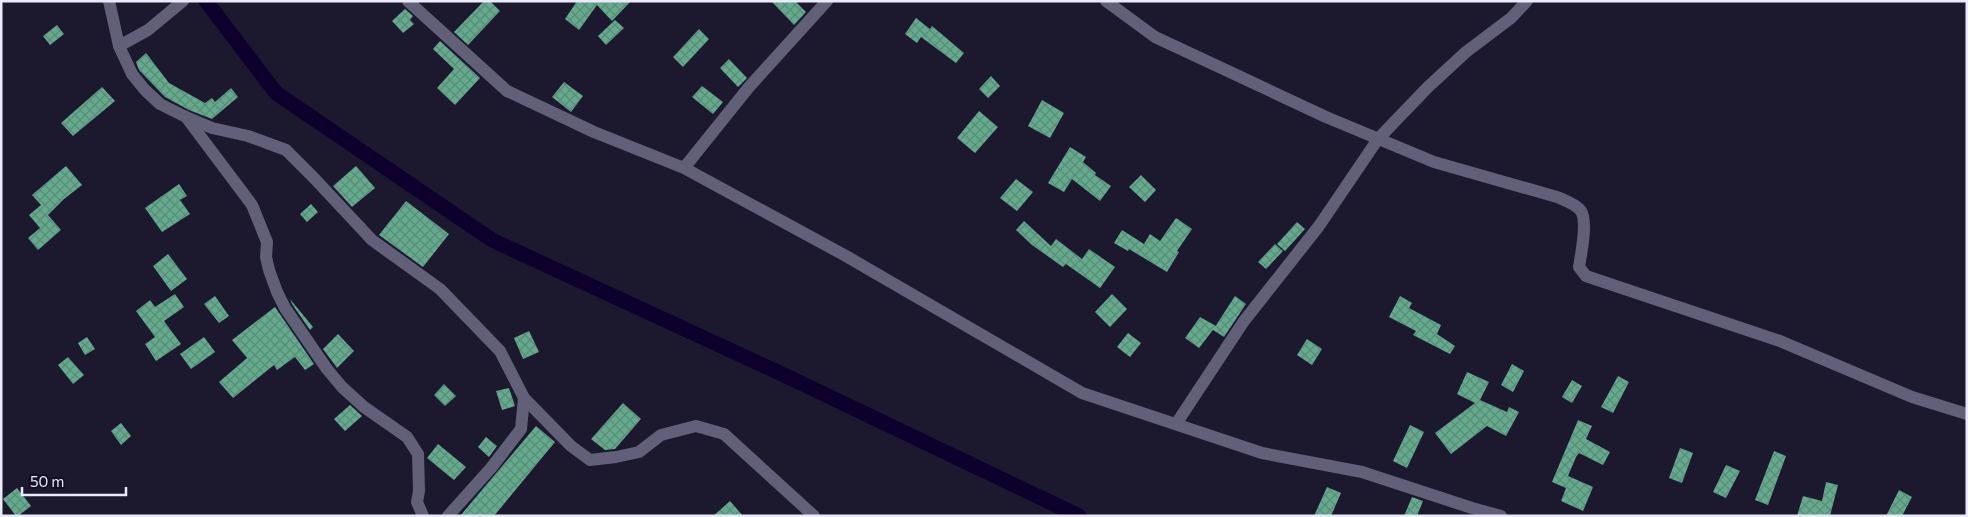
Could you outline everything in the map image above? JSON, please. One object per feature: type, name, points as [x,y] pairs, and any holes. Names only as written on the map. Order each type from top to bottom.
[{"type":"street","points":[[109,1],[119,46],[132,74],[145,90],[160,104],[186,118],[212,128],[248,136],[286,150],[372,240],[440,289],[500,351],[524,398],[570,446],[590,460],[616,458],[639,452],[661,435],[696,426],[724,434],[814,516]]},
{"type":"street","points":[[119,46],[148,30],[183,1]]},
{"type":"street","points":[[408,1],[507,91],[594,132],[684,168],[846,256],[1082,393],[1262,453],[1362,472],[1501,516]]},
{"type":"street","points":[[684,168],[749,87],[827,1]]},
{"type":"street","points":[[1106,1],[1155,37],[1326,117],[1434,162],[1557,197],[1571,203],[1581,210],[1584,219],[1579,267],[1586,276],[1772,338],[1912,397],[1967,414]]},
{"type":"street","points":[[1176,424],[1244,321],[1319,226],[1378,139],[1428,87],[1466,52],[1511,18],[1527,1]]},
{"type":"street","points":[[186,118],[252,205],[267,242],[266,257],[277,292],[285,308],[317,355],[342,386],[364,407],[407,437],[418,454],[419,491],[417,502],[423,516]]},
{"type":"street","points":[[448,516],[491,468],[521,429],[524,398]]},
{"type":"building","points":[[484,1],[490,1],[500,11],[468,45],[454,32]]},
{"type":"building","points":[[577,1],[631,1],[612,21],[597,5],[579,30],[565,19]]},
{"type":"building","points":[[771,1],[795,1],[806,12],[794,25]]},
{"type":"building","points":[[405,9],[413,16],[410,20],[414,24],[403,33],[392,21]]},
{"type":"building","points":[[916,18],[930,29],[932,26],[964,53],[956,63],[921,37],[917,43],[905,34]]},
{"type":"building","points":[[615,20],[624,28],[606,45],[598,36]]},
{"type":"building","points":[[57,25],[64,34],[50,45],[43,36]]},
{"type":"building","points":[[699,29],[709,39],[683,67],[673,57]]},
{"type":"building","points":[[440,41],[480,78],[455,105],[437,88],[454,69],[433,49]]},
{"type":"building","points":[[146,53],[169,83],[205,103],[212,98],[215,102],[231,88],[238,97],[212,119],[189,110],[165,97],[139,70],[136,62]]},
{"type":"building","points":[[729,59],[747,78],[738,87],[720,68]]},
{"type":"building","points":[[991,76],[1000,86],[988,98],[979,89]]},
{"type":"building","points":[[564,82],[583,96],[571,112],[552,97]]},
{"type":"building","points":[[702,86],[723,102],[713,114],[692,97]]},
{"type":"building","points":[[102,87],[115,101],[73,136],[61,123]]},
{"type":"building","points":[[1042,100],[1064,113],[1050,138],[1028,126]]},
{"type":"building","points":[[979,111],[998,127],[975,153],[957,138]]},
{"type":"building","points":[[1070,147],[1086,157],[1083,162],[1096,173],[1095,175],[1111,186],[1100,201],[1072,179],[1064,192],[1048,183]]},
{"type":"building","points":[[66,166],[82,185],[48,215],[61,230],[38,250],[28,238],[40,228],[29,215],[41,205],[32,195]]},
{"type":"building","points":[[356,166],[375,188],[352,207],[333,186]]},
{"type":"building","points":[[1141,175],[1156,190],[1145,202],[1129,187]]},
{"type":"building","points":[[1016,179],[1033,192],[1017,211],[1000,198]]},
{"type":"building","points":[[179,184],[187,196],[180,200],[190,214],[162,232],[145,208]]},
{"type":"building","points":[[406,201],[449,234],[423,267],[379,235]]},
{"type":"building","points":[[311,204],[318,212],[307,222],[300,214]]},
{"type":"building","points":[[1176,218],[1192,229],[1177,251],[1179,252],[1167,272],[1129,249],[1128,251],[1114,243],[1122,230],[1144,244],[1150,234],[1160,241]]},
{"type":"building","points":[[1024,221],[1051,246],[1056,239],[1082,259],[1089,249],[1115,267],[1100,288],[1066,264],[1063,267],[1032,245],[1016,230]]},
{"type":"building","points":[[1297,222],[1305,229],[1285,251],[1277,244]]},
{"type":"building","points":[[1275,244],[1283,251],[1266,269],[1258,262]]},
{"type":"building","points":[[168,254],[187,279],[171,291],[153,266]]},
{"type":"building","points":[[175,294],[184,307],[164,321],[181,344],[156,361],[145,344],[155,337],[136,311],[150,300],[155,307]]},
{"type":"building","points":[[1112,294],[1127,309],[1110,327],[1095,312]]},
{"type":"building","points":[[215,296],[229,316],[219,323],[204,304]]},
{"type":"building","points":[[1235,296],[1246,304],[1224,337],[1213,330]]},
{"type":"building","points":[[1400,296],[1412,303],[1409,308],[1441,325],[1437,334],[1455,346],[1450,354],[1413,335],[1416,331],[1389,317]]},
{"type":"building","points":[[290,299],[313,327],[310,330],[292,304]]},
{"type":"building","points":[[275,307],[314,364],[305,370],[295,357],[277,370],[274,365],[233,398],[219,382],[247,358],[232,340]]},
{"type":"building","points":[[1200,317],[1216,326],[1199,348],[1185,338]]},
{"type":"building","points":[[529,331],[539,352],[523,359],[514,338]]},
{"type":"building","points":[[1128,333],[1141,343],[1130,357],[1117,347]]},
{"type":"building","points":[[338,334],[354,351],[337,368],[323,349]]},
{"type":"building","points":[[87,337],[95,349],[85,355],[78,343]]},
{"type":"building","points":[[204,337],[215,352],[191,369],[180,354]]},
{"type":"building","points":[[1307,339],[1322,349],[1312,365],[1297,355]]},
{"type":"building","points":[[68,357],[84,375],[73,384],[58,365]]},
{"type":"building","points":[[1512,364],[1524,371],[1513,392],[1501,385]]},
{"type":"building","points":[[1467,372],[1489,382],[1480,400],[1507,412],[1509,407],[1519,412],[1506,436],[1487,426],[1451,454],[1435,433],[1475,403],[1457,394]]},
{"type":"building","points":[[1618,376],[1629,382],[1613,413],[1601,407]]},
{"type":"building","points":[[1572,380],[1582,386],[1572,403],[1562,397]]},
{"type":"building","points":[[444,384],[456,396],[445,406],[434,395]]},
{"type":"building","points":[[509,388],[515,406],[502,410],[496,391]]},
{"type":"building","points":[[623,403],[641,419],[615,449],[605,450],[591,439]]},
{"type":"building","points":[[350,405],[362,416],[345,431],[334,419]]},
{"type":"building","points":[[1578,420],[1592,426],[1586,439],[1610,452],[1603,465],[1579,453],[1576,457],[1568,476],[1593,487],[1583,511],[1561,501],[1566,488],[1552,482]]},
{"type":"building","points":[[121,423],[131,436],[121,445],[111,431]]},
{"type":"building","points":[[1410,425],[1424,432],[1407,468],[1393,461]]},
{"type":"building","points":[[536,426],[555,442],[494,516],[460,516]]},
{"type":"building","points":[[486,437],[497,446],[489,457],[478,447]]},
{"type":"building","points":[[438,444],[466,467],[454,480],[427,458]]},
{"type":"building","points":[[1680,448],[1693,453],[1682,483],[1669,478]]},
{"type":"building","points":[[1774,451],[1786,456],[1768,505],[1755,500]]},
{"type":"building","points":[[1726,465],[1740,471],[1726,498],[1713,492]]},
{"type":"building","points":[[1826,482],[1838,485],[1830,516],[1797,516],[1803,496],[1822,501]]},
{"type":"building","points":[[1327,487],[1341,493],[1331,516],[1314,516]]},
{"type":"building","points":[[17,488],[31,506],[16,516],[3,499]]},
{"type":"building","points":[[1899,490],[1912,497],[1902,516],[1886,516]]},
{"type":"building","points":[[1412,497],[1423,501],[1417,516],[1404,516]]},
{"type":"building","points":[[730,501],[743,516],[713,516]]},
{"type":"waterway","points":[[206,1],[276,93],[492,240],[784,375],[1079,516]]}]
